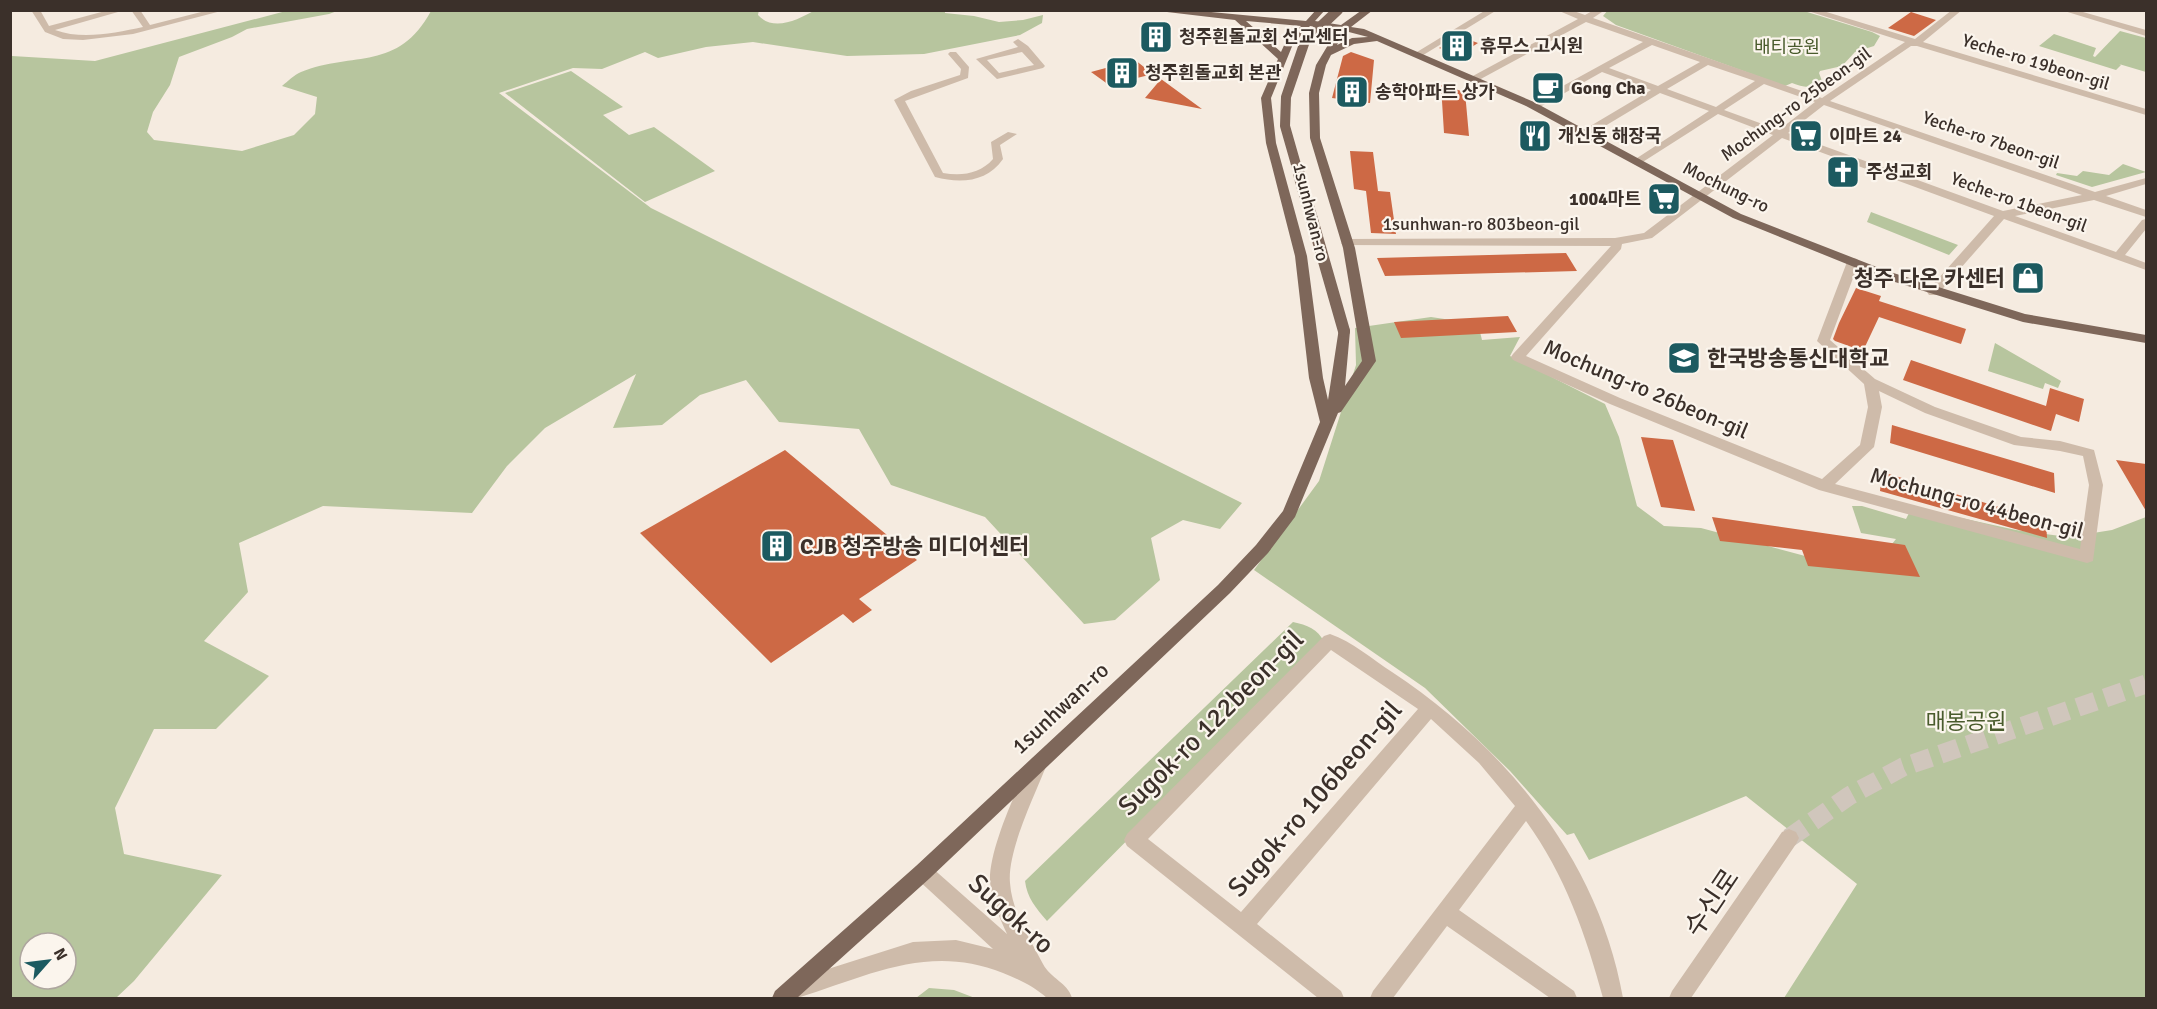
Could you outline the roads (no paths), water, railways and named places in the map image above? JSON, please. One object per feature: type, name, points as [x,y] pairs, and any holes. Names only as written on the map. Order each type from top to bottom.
[{"type":"main road","name":"Mochung-ro","points":[[1154,10],[1308,23],[1361,31],[1534,106],[1737,216],[1853,262],[1933,291],[2023,318],[2146,339]]},
{"type":"main road","name":"1sunhwan-ro","points":[[1321,10],[1289,43],[1266,98],[1271,143],[1301,256],[1316,378],[1327,422]]},
{"type":"main road","name":"1sunhwan-ro","points":[[787,994],[923,872],[1224,590],[1262,549],[1290,513],[1337,396],[1344,331],[1285,126],[1286,98],[1305,41],[1338,10]]},
{"type":"main road","points":[[1327,422],[1369,362],[1347,243],[1315,138],[1314,93],[1321,65],[1343,28],[1371,17],[1417,55]]},
{"type":"main road","points":[[1238,18],[1282,58]]},
{"type":"main road","points":[[1328,53],[1340,45],[1360,40],[1391,44]]},
{"type":"street","points":[[35,10],[47,29],[69,35],[106,37],[221,10]]},
{"type":"street","points":[[47,29],[122,10]]},
{"type":"street","points":[[135,10],[148,28]]},
{"type":"street","points":[[1417,55],[1494,10]]},
{"type":"street","name":"Yeche-ro 7beon-gil","points":[[1561,10],[2146,214]]},
{"type":"street","points":[[1474,79],[1601,10]]},
{"type":"street","name":"Yeche-ro 19beon-gil","points":[[1809,10],[2146,112]]},
{"type":"street","name":"Mochung-ro 25beon-gil","points":[[1697,196],[1823,101],[1908,45],[1916,44],[1958,10]]},
{"type":"street","points":[[2065,10],[2146,33]]},
{"type":"street","points":[[1534,106],[1650,42]]},
{"type":"street","points":[[1022,45],[1040,66],[997,76],[981,59],[1022,45]]},
{"type":"street","points":[[953,54],[966,69],[965,76],[948,84],[899,99],[939,175],[952,179],[981,174],[992,167],[998,159],[995,144],[1012,134]]},
{"type":"street","points":[[1586,133],[1706,62]]},
{"type":"street","name":"Yeche-ro 1beon-gil","points":[[1602,69],[1778,135],[2146,267]]},
{"type":"street","points":[[1638,162],[1762,81]]},
{"type":"street","points":[[1933,291],[2001,215],[2095,196],[2146,181]]},
{"type":"street","points":[[1615,242],[1648,236],[1697,196]]},
{"type":"street","points":[[2118,257],[2146,222]]},
{"type":"street","name":"1sunhwan-ro 803beon-gil","points":[[1347,243],[1615,242]]},
{"type":"street","name":"Mochung-ro 26beon-gil","points":[[1615,242],[1617,247],[1518,357],[1615,401],[1824,486]]},
{"type":"street","points":[[1824,486],[1867,447],[1875,407],[1870,382],[1823,341],[1853,262]]},
{"type":"street","name":"Mochung-ro 44beon-gil","points":[[1824,486],[2087,557],[2096,485],[2089,453],[2060,446],[2019,442],[1930,411],[1870,382]]},
{"type":"street","name":"Sugok-ro 106beon-gil","points":[[1330,640],[1429,708],[1476,748],[1527,805],[1576,888],[1603,960],[1612,999]]},
{"type":"street","name":"Sugok-ro 122beon-gil","points":[[1330,640],[1134,840],[1334,999]]},
{"type":"street","name":"Sugok-ro 106beon-gil","points":[[1242,926],[1429,708]]},
{"type":"street","points":[[1038,764],[1006,850],[1000,881],[1010,919],[1038,977]]},
{"type":"street","points":[[1380,999],[1527,805]]},
{"type":"street","name":"수신로","points":[[1679,999],[1789,838]]},
{"type":"street","name":"Sugok-ro","points":[[923,872],[1062,999]]},
{"type":"street","points":[[1446,913],[1567,999]]},
{"type":"street","points":[[787,994],[913,952],[955,950],[974,953],[1038,977]]},
{"type":"tunnel","points":[[1789,838],[1849,796],[1903,767],[2146,684]]},
{"type":"place","name":"청주흰돌교회 선교센터","points":[[1156,37]]},
{"type":"place","name":"휴무스 고시원","points":[[1457,46]]},
{"type":"place","name":"청주흰돌교회 본관","points":[[1122,73]]},
{"type":"place","name":"Gong Cha","points":[[1548,88]]},
{"type":"place","name":"송학아파트 상가","points":[[1352,92]]},
{"type":"place","name":"개신동 해장국","points":[[1535,136]]},
{"type":"place","name":"이마트 24","points":[[1806,136]]},
{"type":"place","name":"주성교회","points":[[1843,172]]},
{"type":"place","name":"1004마트","points":[[1664,199]]},
{"type":"place","name":"청주 다온 카센터","points":[[2028,278]]},
{"type":"place","name":"한국방송통신대학교","points":[[1684,358]]},
{"type":"place","name":"CJB 청주방송 미디어센터","points":[[777,546]]},
{"type":"park label","name":"배티공원","points":[[1787,47]]},
{"type":"park label","name":"매봉공원","points":[[1966,721]]}]
